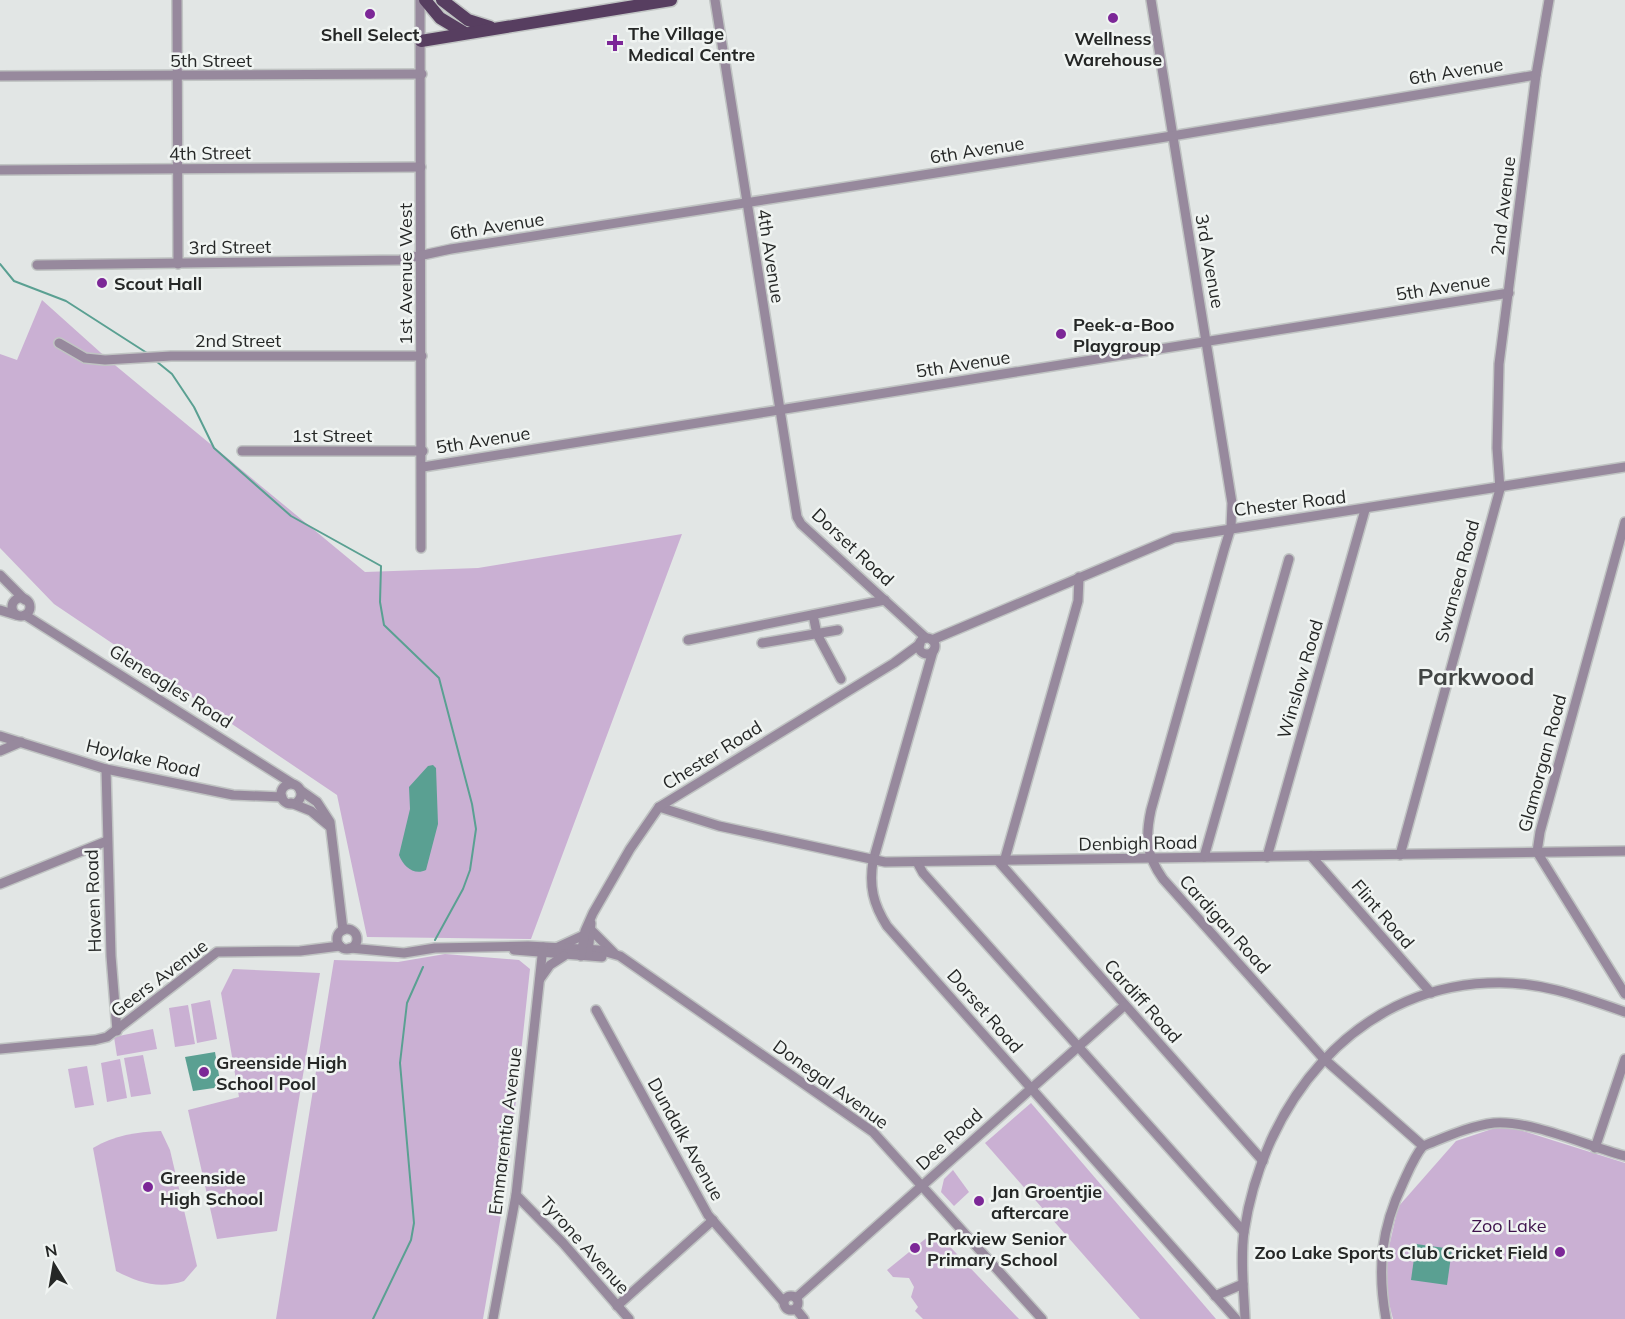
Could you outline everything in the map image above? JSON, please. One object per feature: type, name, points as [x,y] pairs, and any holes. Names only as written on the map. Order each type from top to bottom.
[{"type":"main road","points":[[425,0],[440,18],[465,33]]},
{"type":"main road","points":[[442,0],[474,23],[495,28]]},
{"type":"main road","points":[[421,41],[671,0]]},
{"type":"street","points":[[177,0],[178,264]]},
{"type":"street","name":"1st Avenue West","points":[[420,0],[422,548]]},
{"type":"street","name":"4th Avenue","points":[[715,0],[778,410],[797,516]]},
{"type":"street","name":"3rd Avenue","points":[[1151,0],[1232,503],[1231,527]]},
{"type":"street","name":"2nd Avenue","points":[[1500,489],[1497,448],[1499,364],[1536,75],[1550,0]]},
{"type":"street","name":"5th Street","points":[[0,76],[422,74]]},
{"type":"street","name":"6th Avenue","points":[[422,256],[1536,75]]},
{"type":"street","name":"4th Street","points":[[0,170],[421,167]]},
{"type":"street","name":"3rd Street","points":[[37,265],[400,260],[422,256]]},
{"type":"street","name":"5th Avenue","points":[[423,467],[1509,293]]},
{"type":"street","name":"2nd Street","points":[[60,343],[85,358],[122,360],[171,356],[422,356]]},
{"type":"street","name":"1st Street","points":[[242,451],[423,451]]},
{"type":"street","name":"Chester Road","points":[[585,953],[591,918],[630,849],[659,807],[927,645],[1157,543],[1231,527],[1365,510],[1625,467]]},
{"type":"street","name":"Swansea Road","points":[[1400,855],[1500,489]]},
{"type":"street","name":"Winslow Road","points":[[1267,857],[1365,510]]},
{"type":"street","name":"Dorset Road","points":[[797,516],[801,524],[913,625],[927,645],[928,669],[873,861],[872,893],[887,926],[1236,1319]]},
{"type":"street","name":"Glamorgan Road","points":[[1625,522],[1540,832],[1537,852],[1625,994]]},
{"type":"street","points":[[1149,857],[1146,837],[1151,810],[1231,527]]},
{"type":"street","points":[[1204,857],[1289,559]]},
{"type":"street","name":"Gleneagles Road","points":[[2,577],[21,607],[48,627],[275,772],[324,811],[331,827],[343,930]]},
{"type":"street","points":[[1002,862],[1077,601],[1079,577]]},
{"type":"street","points":[[688,640],[885,600]]},
{"type":"street","points":[[0,606],[21,607]]},
{"type":"street","points":[[0,610],[21,607]]},
{"type":"street","points":[[813,615],[817,634],[841,679]]},
{"type":"street","points":[[762,643],[838,630]]},
{"type":"street","name":"Hoylake Road","points":[[0,736],[106,770],[233,795],[282,794]]},
{"type":"street","points":[[0,751],[21,742]]},
{"type":"street","name":"Haven Road","points":[[106,770],[111,956],[117,1031]]},
{"type":"street","points":[[275,772],[282,794],[291,803],[318,815],[331,827]]},
{"type":"street","points":[[282,794],[287,785],[296,787],[299,799],[291,803]]},
{"type":"street","name":"Denbigh Road","points":[[659,807],[719,825],[873,861],[1002,862],[1149,857],[1625,851]]},
{"type":"street","points":[[0,884],[107,841]]},
{"type":"street","name":"Flint Road","points":[[1311,856],[1431,993]]},
{"type":"street","name":"Cardigan Road","points":[[1149,857],[1163,879],[1323,1058],[1423,1146]]},
{"type":"street","points":[[917,862],[923,873],[1244,1232]]},
{"type":"street","name":"Cardiff Road","points":[[1002,862],[1124,1006],[1263,1161]]},
{"type":"street","points":[[371,950],[352,931],[343,930],[337,938],[340,946],[350,948],[371,950],[404,953],[435,948],[488,947],[543,950],[565,955],[585,953]]},
{"type":"street","points":[[543,950],[556,947],[587,933],[614,953]]},
{"type":"street","points":[[350,948],[355,944],[356,935]]},
{"type":"street","name":"Geers Avenue","points":[[0,1049],[95,1040],[117,1031],[200,963],[217,952],[300,951],[340,946]]},
{"type":"street","points":[[556,947],[624,959]]},
{"type":"street","name":"Emmarentia Avenue","points":[[493,1319],[516,1195],[543,950]]},
{"type":"street","name":"Donegal Avenue","points":[[585,953],[614,953],[624,959],[873,1132],[1042,1319]]},
{"type":"street","points":[[539,981],[550,965],[565,955]]},
{"type":"street","points":[[1245,1319],[1244,1232],[1263,1161],[1274,1134],[1289,1107],[1323,1058],[1377,1016],[1431,993],[1461,985],[1519,983],[1549,987],[1625,1012]]},
{"type":"street","name":"Dee Road","points":[[796,1298],[1124,1006]]},
{"type":"street","name":"Dundalk Avenue","points":[[596,1010],[691,1187],[713,1220],[783,1301]]},
{"type":"street","points":[[1595,1148],[1625,1059]]},
{"type":"street","points":[[1386,1319],[1380,1268],[1384,1230],[1396,1198],[1423,1146],[1468,1129],[1509,1123],[1544,1131],[1625,1156]]},
{"type":"street","name":"Tyrone Avenue","points":[[516,1195],[563,1243],[629,1319]]},
{"type":"street","points":[[617,1306],[713,1220]]},
{"type":"street","points":[[1215,1296],[1243,1284]]},
{"type":"street","points":[[788,1296],[796,1298],[798,1304],[796,1309],[786,1310],[783,1301],[788,1296]]},
{"type":"street","points":[[796,1309],[804,1319]]},
{"type":"green space","points":[[42,300],[110,361],[365,572],[478,568],[682,534],[531,939],[367,937],[337,795],[54,604],[0,548],[0,354],[17,360]]},
{"type":"green space","points":[[445,954],[519,960],[530,969],[508,1175],[483,1319],[276,1319],[334,960],[398,962]]},
{"type":"green space","points":[[233,969],[320,973],[277,1231],[217,1239],[188,1110],[239,1097],[221,993]]},
{"type":"green space","points":[[210,1000],[217,1039],[197,1043],[191,1004]]},
{"type":"green space","points":[[188,1005],[195,1044],[175,1047],[169,1008]]},
{"type":"green space","points":[[153,1029],[157,1049],[117,1056],[114,1037]]},
{"type":"green space","points":[[143,1055],[151,1094],[131,1097],[124,1058]]},
{"type":"green space","points":[[120,1059],[127,1098],[107,1102],[101,1063]]},
{"type":"green space","points":[[87,1066],[94,1105],[75,1108],[68,1069]]},
{"type":"green space","points":[[1031,1103],[1216,1319],[1140,1319],[985,1143]]},
{"type":"green space","name":"Zoo Lake","points":[[1504,1125],[1625,1163],[1625,1319],[1393,1319],[1387,1295],[1387,1256],[1398,1207],[1456,1141]]},
{"type":"green space","points":[[161,1131],[170,1150],[197,1266],[184,1281],[158,1285],[141,1282],[116,1271],[93,1148],[126,1135]]},
{"type":"green space","points":[[953,1170],[969,1192],[954,1206],[941,1192],[944,1179]]},
{"type":"green space","points":[[935,1231],[1019,1319],[923,1319],[915,1311],[918,1307],[911,1297],[914,1287],[909,1278],[893,1277],[887,1270]]},
{"type":"shaded area","points":[[433,765],[436,768],[438,824],[426,870],[417,872],[406,866],[399,855],[410,809],[409,787],[428,766]]},
{"type":"shaded area","name":"Greenside High School Pool","points":[[215,1052],[221,1087],[193,1091],[185,1057]]},
{"type":"shaded area","points":[[1416,1244],[1452,1249],[1447,1285],[1411,1280]]},
{"type":"waterway","points":[[0,264],[14,281],[66,301],[147,353]]},
{"type":"waterway","points":[[156,361],[172,374],[194,407],[214,448],[291,516],[381,566],[380,602],[384,625],[439,678],[472,804],[476,829],[470,870],[463,889],[435,940]]},
{"type":"waterway","points":[[373,1319],[411,1240],[414,1223],[400,1063],[407,1003],[423,967]]},
{"type":"place","name":"Shell Select","points":[[370,14]]},
{"type":"place","name":"Wellness Warehouse","points":[[1113,18]]},
{"type":"place","name":"The Village Medical Centre","points":[[615,43]]},
{"type":"place","name":"Scout Hall","points":[[102,283]]},
{"type":"place","name":"Peek-a-Boo Playgroup","points":[[1061,334]]},
{"type":"place","name":"Greenside High School Pool","points":[[204,1072]]},
{"type":"place","name":"Greenside High School","points":[[148,1187]]},
{"type":"place","name":"Jan Groentjie aftercare","points":[[979,1201]]},
{"type":"place","name":"Parkview Senior Primary School","points":[[915,1248]]},
{"type":"place","name":"Zoo Lake Sports Club Cricket Field","points":[[1560,1252]]},
{"type":"district","name":"Parkwood","points":[[1476,676]]}]
